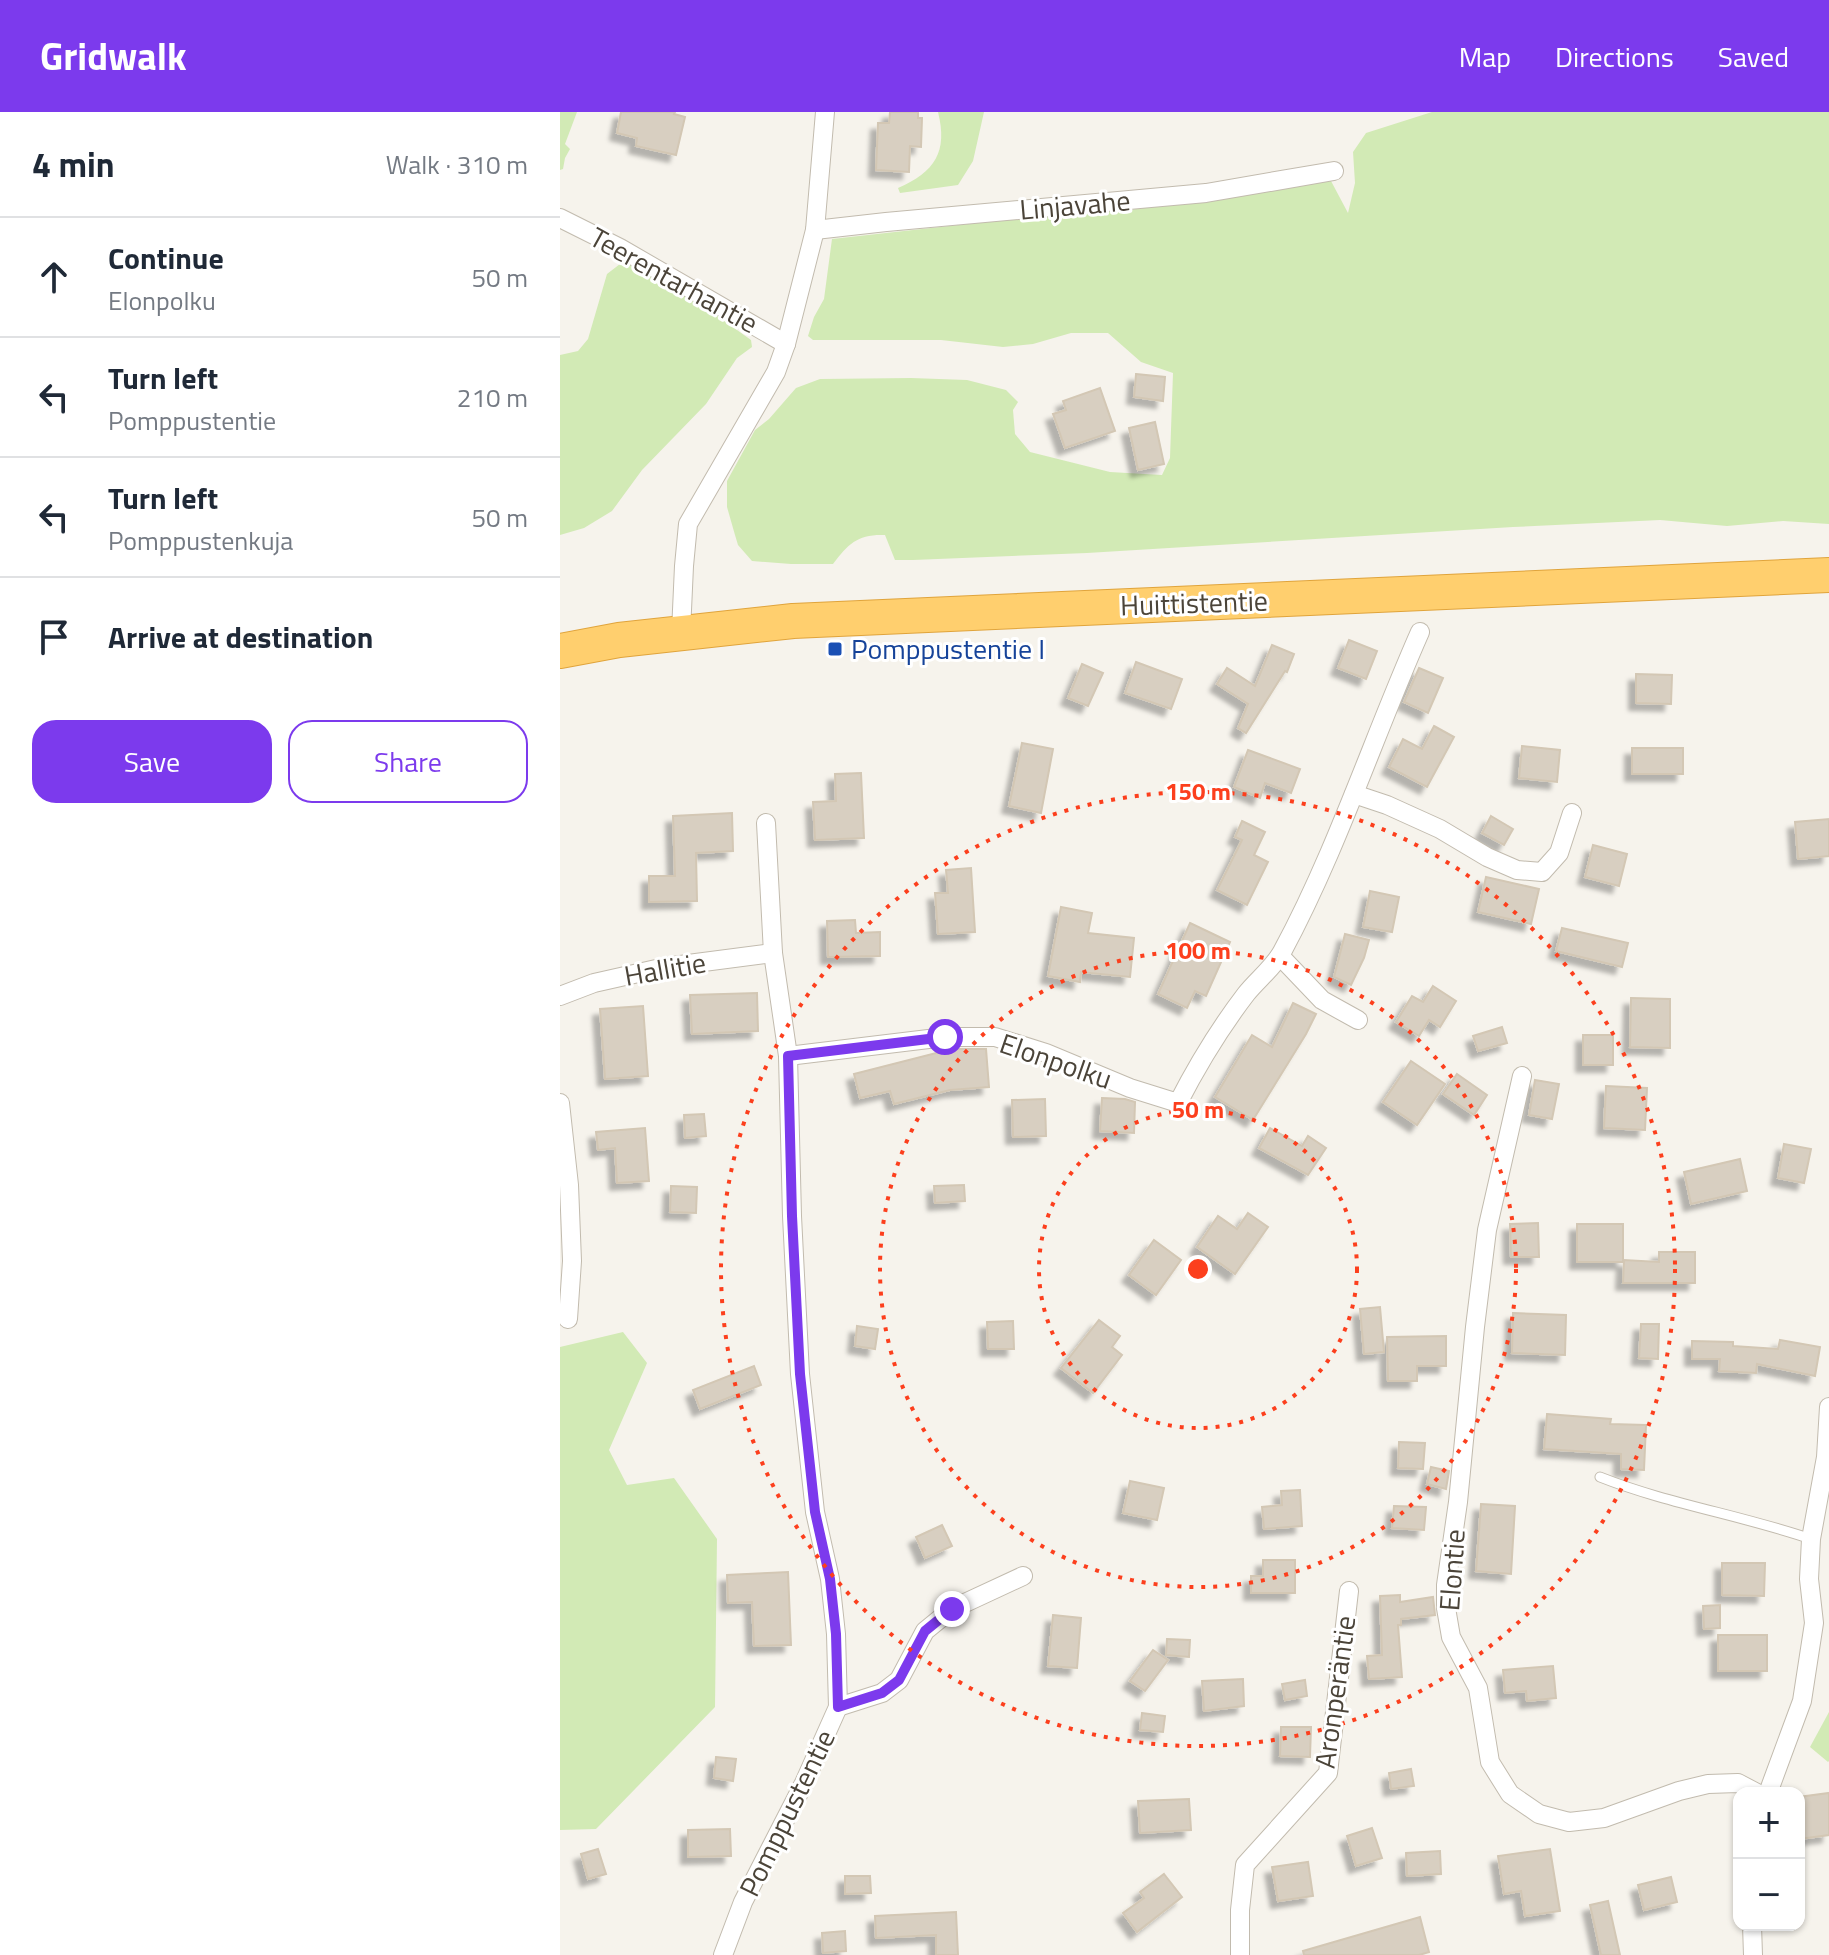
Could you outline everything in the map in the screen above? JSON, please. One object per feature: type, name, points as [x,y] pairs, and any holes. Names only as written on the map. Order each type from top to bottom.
[{"type":"highway","name":"Huittistentie","points":[[560,651],[681,632],[793,621],[1829,575]]},
{"type":"street","points":[[681,632],[688,524],[776,372],[786,344],[815,230],[825,112]]},
{"type":"street","name":"Linjavahe","points":[[815,230],[1206,193],[1334,171]]},
{"type":"street","name":"Teerentarhantie","points":[[560,218],[620,248],[786,344]]},
{"type":"street","points":[[1358,1020],[1322,1000],[1280,956],[1316,884],[1420,632]]},
{"type":"street","points":[[1354,794],[1440,829],[1487,857],[1517,870],[1542,872],[1559,853],[1572,813]]},
{"type":"street","name":"Pomppustentie","points":[[723,1955],[743,1902],[804,1783],[838,1707],[836,1634],[830,1579],[815,1512],[800,1374],[788,1056],[773,953],[766,823]]},
{"type":"street","name":"Hallitie","points":[[560,996],[594,983],[665,967],[773,953]]},
{"type":"street","name":"Elonpolku","points":[[788,1056],[945,1037],[995,1037],[1178,1103],[1200,1059],[1246,994],[1280,956]]},
{"type":"street","name":"Elontie","points":[[1522,1076],[1487,1230],[1446,1585],[1451,1637],[1478,1688],[1490,1762],[1510,1794],[1539,1814],[1569,1822],[1604,1818],[1708,1784],[1738,1783],[1746,1787]]},
{"type":"street","points":[[560,1103],[569,1185],[572,1261],[568,1319]]},
{"type":"street","points":[[1770,1787],[1802,1701],[1814,1623],[1809,1579],[1811,1539],[1826,1457],[1829,1407]]},
{"type":"street","points":[[838,1707],[882,1693],[899,1680],[925,1631],[952,1609],[1023,1576]]},
{"type":"street","name":"Aronperäntie","points":[[1240,1955],[1240,1910],[1245,1865],[1328,1773],[1349,1591]]},
{"type":"street","points":[[1752,1931],[1753,1955]]},
{"type":"lane","points":[[1600,1477],[1650,1495],[1771,1525],[1811,1539]]},
{"type":"green space","points":[[560,112],[577,112],[565,144],[570,149],[560,170]]},
{"type":"green space","points":[[938,112],[984,112],[973,161],[958,185],[900,193],[898,188],[921,175],[936,159],[941,138]]},
{"type":"green space","points":[[1432,112],[1829,112],[1829,524],[1783,521],[1727,526],[1660,520],[913,560],[895,560],[885,535],[876,535],[855,541],[833,564],[752,561],[738,545],[727,507],[727,481],[755,430],[796,388],[820,379],[967,380],[1006,390],[1018,402],[1013,410],[1015,434],[1030,452],[1110,472],[1162,475],[1170,458],[1173,373],[1141,362],[1108,333],[1071,333],[1033,344],[1003,347],[941,340],[813,340],[808,336],[824,299],[832,239],[1012,219],[1122,211],[1331,181],[1348,213],[1355,183],[1353,152],[1366,133]]},
{"type":"green space","points":[[620,264],[633,264],[702,305],[751,340],[752,347],[737,358],[706,404],[642,470],[612,511],[584,528],[560,535],[560,355],[578,351],[588,339],[607,274]]},
{"type":"green space","points":[[623,1332],[647,1363],[609,1450],[627,1485],[674,1478],[717,1539],[715,1707],[596,1829],[560,1830],[560,1347]]},
{"type":"green space","points":[[1829,1712],[1829,1761],[1828,1762],[1810,1747]]},
{"type":"building","points":[[621,112],[675,112],[685,117],[676,155],[636,146],[637,138],[617,133]]},
{"type":"building","points":[[890,112],[918,112],[918,118],[922,118],[921,147],[910,146],[909,172],[876,170],[878,123],[889,123]]},
{"type":"building","points":[[1136,374],[1165,377],[1163,401],[1134,397]]},
{"type":"building","points":[[1100,388],[1115,431],[1065,448],[1053,414],[1066,410],[1063,401]]},
{"type":"building","points":[[1155,422],[1164,464],[1138,470],[1129,428]]},
{"type":"building","points":[[1349,640],[1377,651],[1366,679],[1338,668]]},
{"type":"building","points":[[1272,645],[1294,654],[1287,672],[1246,733],[1238,728],[1248,704],[1217,684],[1227,668],[1255,686]]},
{"type":"building","points":[[1136,662],[1182,679],[1171,709],[1125,693]]},
{"type":"building","points":[[1082,664],[1103,673],[1088,706],[1068,698]]},
{"type":"building","points":[[1419,668],[1443,678],[1428,713],[1404,702]]},
{"type":"building","points":[[1636,674],[1672,675],[1671,704],[1636,703]]},
{"type":"building","points":[[1434,726],[1454,737],[1427,787],[1389,767],[1403,739],[1422,749]]},
{"type":"building","points":[[1022,743],[1053,749],[1041,813],[1009,806]]},
{"type":"building","points":[[1522,746],[1560,750],[1557,782],[1519,778]]},
{"type":"building","points":[[1632,748],[1683,748],[1683,774],[1632,774]]},
{"type":"building","points":[[1248,750],[1300,769],[1291,793],[1265,783],[1260,798],[1234,787]]},
{"type":"building","points":[[861,773],[864,838],[815,840],[813,802],[836,801],[835,774]]},
{"type":"building","points":[[732,813],[733,851],[696,853],[697,901],[649,902],[649,876],[675,876],[673,816]]},
{"type":"building","points":[[1491,816],[1513,829],[1504,845],[1482,833]]},
{"type":"building","points":[[1829,819],[1829,856],[1798,859],[1795,822]]},
{"type":"building","points":[[1242,821],[1265,832],[1254,855],[1268,862],[1247,905],[1217,890],[1242,840],[1235,837]]},
{"type":"building","points":[[1593,845],[1627,854],[1619,886],[1585,877]]},
{"type":"building","points":[[971,868],[975,932],[938,934],[935,893],[948,893],[946,870]]},
{"type":"building","points":[[1486,877],[1539,889],[1531,924],[1478,912]]},
{"type":"building","points":[[1370,891],[1399,897],[1392,932],[1363,927]]},
{"type":"building","points":[[1061,907],[1092,913],[1088,933],[1134,938],[1130,977],[1081,972],[1080,982],[1048,976]]},
{"type":"building","points":[[855,920],[856,933],[880,932],[880,956],[828,957],[827,921]]},
{"type":"building","points":[[1190,923],[1230,942],[1206,996],[1195,991],[1187,1008],[1158,994]]},
{"type":"building","points":[[1562,928],[1628,943],[1622,967],[1556,951]]},
{"type":"building","points":[[1345,934],[1369,940],[1351,985],[1334,977]]},
{"type":"building","points":[[1433,986],[1456,1001],[1440,1027],[1429,1020],[1419,1036],[1396,1022],[1412,996],[1423,1002]]},
{"type":"building","points":[[757,993],[758,1031],[692,1034],[690,995]]},
{"type":"building","points":[[1631,998],[1670,999],[1670,1048],[1630,1047]]},
{"type":"building","points":[[1293,1003],[1316,1014],[1253,1120],[1215,1097],[1252,1035],[1272,1047]]},
{"type":"building","points":[[643,1006],[648,1076],[605,1079],[600,1009]]},
{"type":"building","points":[[1502,1027],[1507,1043],[1478,1051],[1473,1036]]},
{"type":"building","points":[[1583,1035],[1613,1035],[1613,1065],[1583,1065]]},
{"type":"building","points":[[952,1049],[986,1049],[989,1087],[950,1090],[894,1104],[890,1091],[860,1098],[854,1074]]},
{"type":"building","points":[[1411,1061],[1445,1084],[1417,1125],[1383,1102]]},
{"type":"building","points":[[1457,1074],[1487,1095],[1474,1115],[1443,1094]]},
{"type":"building","points":[[1535,1080],[1559,1084],[1552,1119],[1529,1115]]},
{"type":"building","points":[[1606,1086],[1647,1088],[1645,1130],[1604,1128]]},
{"type":"building","points":[[1102,1098],[1135,1102],[1134,1133],[1100,1131]]},
{"type":"building","points":[[1045,1099],[1046,1136],[1013,1137],[1012,1100]]},
{"type":"building","points":[[704,1114],[706,1136],[685,1138],[684,1115]]},
{"type":"building","points":[[645,1128],[649,1181],[617,1183],[615,1148],[598,1150],[596,1132]]},
{"type":"building","points":[[1270,1128],[1302,1146],[1308,1136],[1326,1148],[1308,1175],[1259,1148]]},
{"type":"building","points":[[1784,1144],[1811,1149],[1804,1183],[1778,1178]]},
{"type":"building","points":[[1740,1159],[1747,1191],[1691,1204],[1684,1172]]},
{"type":"building","points":[[964,1185],[965,1201],[935,1203],[934,1186]]},
{"type":"building","points":[[671,1186],[697,1187],[696,1213],[670,1212]]},
{"type":"building","points":[[1248,1213],[1268,1227],[1235,1274],[1197,1247],[1218,1216],[1237,1229]]},
{"type":"building","points":[[1538,1223],[1539,1257],[1511,1257],[1510,1224]]},
{"type":"building","points":[[1577,1224],[1623,1224],[1623,1262],[1577,1262]]},
{"type":"building","points":[[1154,1240],[1181,1260],[1156,1295],[1129,1275]]},
{"type":"building","points":[[1659,1252],[1695,1252],[1695,1283],[1623,1283],[1624,1260],[1659,1262]]},
{"type":"building","points":[[1380,1307],[1384,1352],[1364,1354],[1360,1309]]},
{"type":"building","points":[[1513,1313],[1566,1315],[1565,1355],[1512,1353]]},
{"type":"building","points":[[1099,1320],[1120,1336],[1112,1347],[1122,1355],[1093,1393],[1061,1368]]},
{"type":"building","points":[[1013,1321],[1014,1349],[988,1349],[987,1322]]},
{"type":"building","points":[[1641,1324],[1659,1324],[1658,1359],[1639,1358]]},
{"type":"building","points":[[857,1326],[878,1329],[875,1349],[855,1346]]},
{"type":"building","points":[[1446,1336],[1446,1366],[1417,1366],[1417,1381],[1388,1381],[1387,1337]]},
{"type":"building","points":[[1780,1340],[1820,1347],[1815,1376],[1757,1364],[1756,1373],[1719,1371],[1720,1359],[1692,1359],[1692,1341],[1733,1342],[1733,1346],[1778,1349]]},
{"type":"building","points":[[754,1366],[761,1385],[700,1409],[693,1390]]},
{"type":"building","points":[[1547,1414],[1611,1419],[1610,1424],[1646,1425],[1644,1470],[1621,1469],[1621,1454],[1544,1449]]},
{"type":"building","points":[[1399,1442],[1425,1443],[1423,1469],[1398,1468]]},
{"type":"building","points":[[1431,1467],[1449,1471],[1446,1489],[1427,1484]]},
{"type":"building","points":[[1130,1481],[1164,1488],[1157,1520],[1123,1513]]},
{"type":"building","points":[[1300,1490],[1302,1526],[1264,1529],[1262,1507],[1282,1505],[1281,1491]]},
{"type":"building","points":[[1481,1504],[1515,1506],[1511,1574],[1476,1571]]},
{"type":"building","points":[[1394,1506],[1426,1507],[1424,1530],[1392,1528]]},
{"type":"building","points":[[942,1525],[952,1546],[925,1558],[916,1537]]},
{"type":"building","points":[[1263,1560],[1295,1560],[1295,1593],[1251,1593],[1251,1576],[1263,1576]]},
{"type":"building","points":[[1722,1563],[1765,1563],[1764,1596],[1722,1595]]},
{"type":"building","points":[[788,1572],[791,1645],[754,1646],[752,1602],[728,1603],[727,1575]]},
{"type":"building","points":[[1400,1595],[1400,1602],[1433,1597],[1435,1615],[1401,1619],[1401,1625],[1398,1625],[1402,1677],[1369,1679],[1367,1656],[1382,1655],[1380,1596]]},
{"type":"building","points":[[1720,1605],[1720,1628],[1704,1629],[1703,1606]]},
{"type":"building","points":[[1053,1615],[1081,1618],[1077,1668],[1048,1666]]},
{"type":"building","points":[[1718,1635],[1767,1635],[1767,1671],[1718,1671]]},
{"type":"building","points":[[1167,1639],[1190,1640],[1189,1657],[1166,1655]]},
{"type":"building","points":[[1153,1650],[1168,1660],[1145,1691],[1130,1681]]},
{"type":"building","points":[[1553,1666],[1556,1698],[1527,1701],[1526,1691],[1505,1693],[1503,1670]]},
{"type":"building","points":[[1243,1679],[1244,1706],[1204,1711],[1202,1681]]},
{"type":"building","points":[[1305,1680],[1307,1696],[1285,1700],[1282,1684]]},
{"type":"building","points":[[1142,1713],[1165,1716],[1163,1732],[1140,1730]]},
{"type":"building","points":[[1281,1727],[1311,1727],[1310,1757],[1280,1756]]},
{"type":"building","points":[[716,1757],[736,1759],[733,1781],[714,1778]]},
{"type":"building","points":[[1411,1769],[1414,1786],[1391,1789],[1389,1773]]},
{"type":"building","points":[[1829,1793],[1829,1835],[1805,1838],[1805,1796]]},
{"type":"building","points":[[1189,1799],[1191,1830],[1140,1833],[1138,1801]]},
{"type":"building","points":[[1372,1828],[1382,1858],[1356,1866],[1347,1836]]},
{"type":"building","points":[[730,1829],[731,1856],[688,1857],[688,1830]]},
{"type":"building","points":[[598,1849],[606,1874],[588,1879],[581,1854]]},
{"type":"building","points":[[1550,1849],[1560,1911],[1525,1916],[1521,1891],[1504,1894],[1498,1856]]},
{"type":"building","points":[[1440,1851],[1441,1874],[1407,1876],[1406,1853]]},
{"type":"building","points":[[1308,1862],[1313,1896],[1278,1901],[1272,1867]]},
{"type":"building","points":[[1164,1874],[1182,1897],[1137,1932],[1123,1913],[1144,1898],[1140,1892]]},
{"type":"building","points":[[845,1876],[870,1876],[871,1893],[845,1894]]},
{"type":"building","points":[[1671,1877],[1677,1902],[1644,1910],[1638,1885]]},
{"type":"building","points":[[1608,1901],[1620,1955],[1601,1955],[1590,1905]]},
{"type":"building","points":[[956,1912],[958,1955],[936,1955],[936,1935],[876,1938],[875,1916]]},
{"type":"building","points":[[1420,1917],[1429,1952],[1419,1955],[1304,1955],[1303,1951]]},
{"type":"building","points":[[845,1931],[846,1951],[823,1953],[822,1933]]},
{"type":"place","name":"Pomppustentie I","points":[[835,649]]},
{"type":"route","points":[[945,1037],[788,1056],[800,1374],[815,1512],[830,1579],[836,1634],[838,1707],[882,1693],[899,1680],[925,1631],[952,1609]]}]
